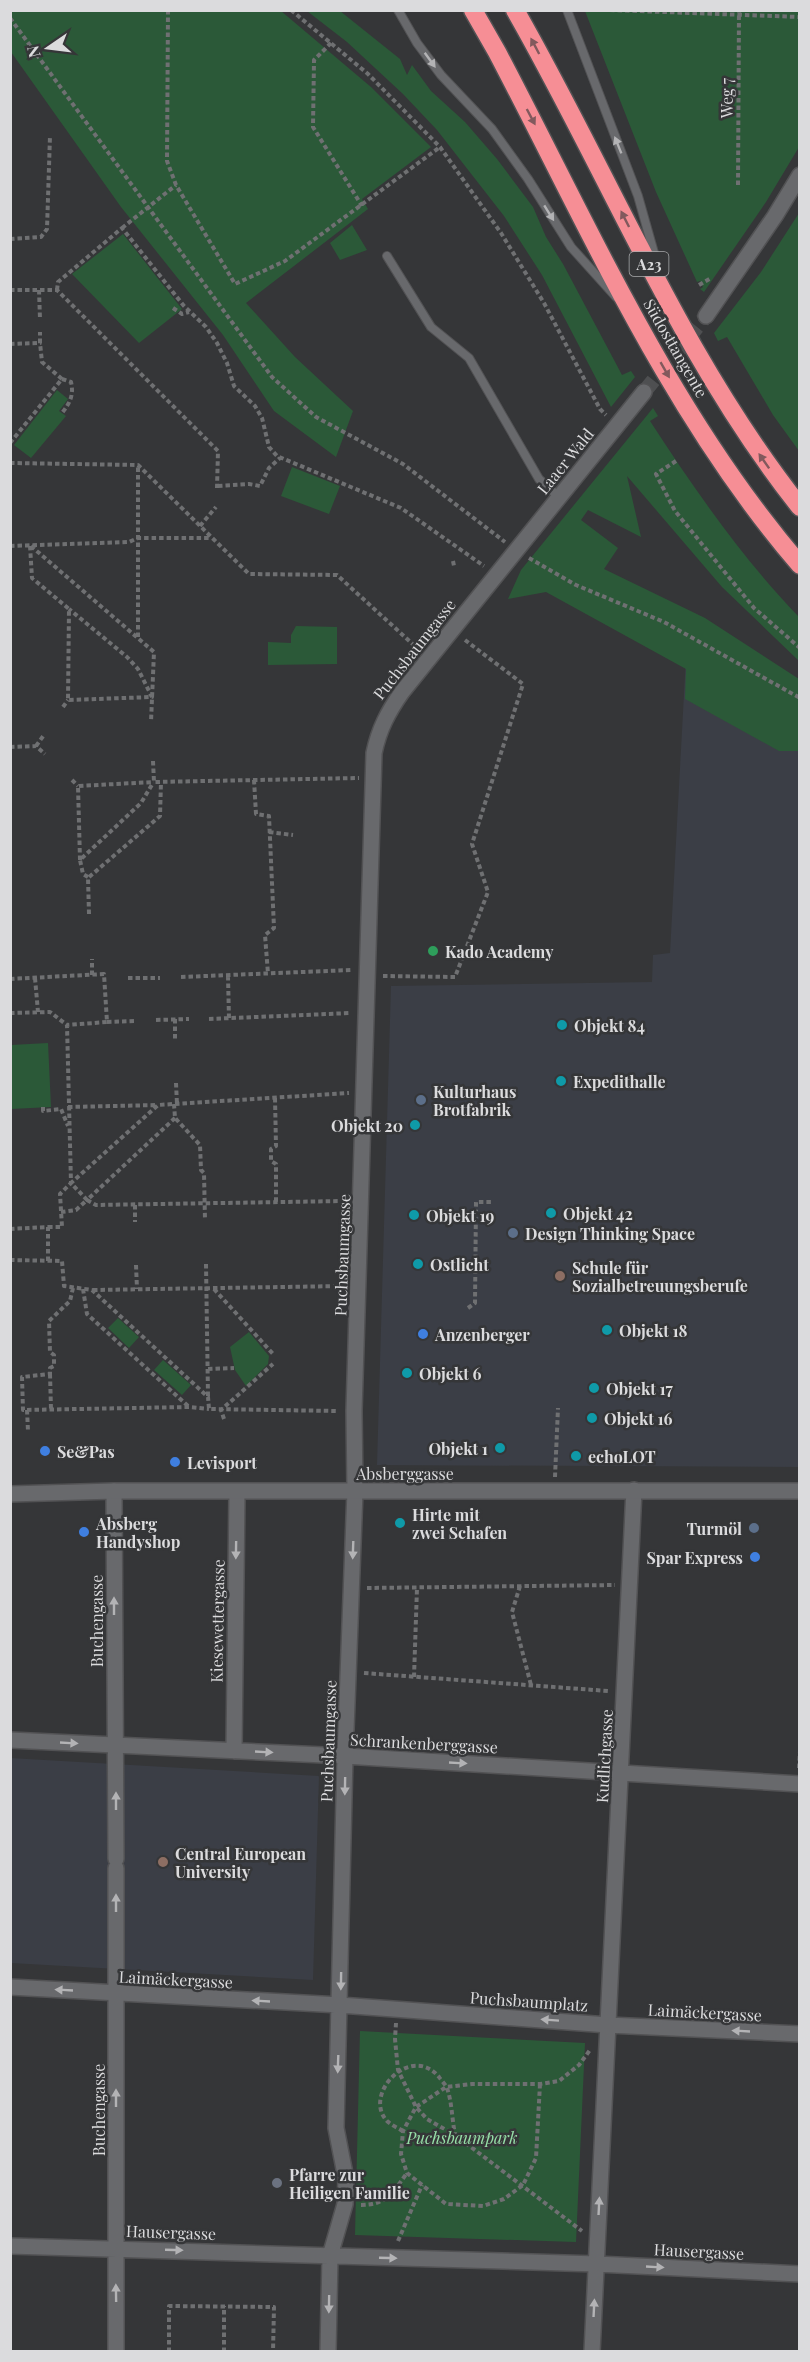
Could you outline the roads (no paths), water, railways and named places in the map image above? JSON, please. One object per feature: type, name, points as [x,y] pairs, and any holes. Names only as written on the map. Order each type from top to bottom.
[{"type":"highway","name":"Südosttangente","points":[[473,10],[503,62],[635,319],[716,454],[749,501],[800,565]]},
{"type":"highway","name":"Südosttangente","points":[[515,10],[668,301],[743,430],[800,507]]},
{"type":"street","points":[[706,316],[775,216],[800,175]]},
{"type":"street","name":"Laaer Wald","points":[[515,551],[644,392]]},
{"type":"street","name":"Puchsbaumgasse","points":[[340,2005],[345,1756],[355,1491],[354,1411],[374,753],[379,731],[388,711],[515,551]]},
{"type":"street","name":"Kudlichgasse","points":[[608,2025],[634,1490]]},
{"type":"street","name":"Absberggasse","points":[[10,1494],[114,1491],[800,1491]]},
{"type":"street","name":"Buchengasse","points":[[114,1491],[117,1993],[116,2352]]},
{"type":"street","name":"Kiesewettergasse","points":[[234,1750],[237,1492]]},
{"type":"street","name":"Schrankenberggasse","points":[[10,1740],[345,1756],[800,1784]]},
{"type":"street","name":"Laimäckergasse","points":[[10,1987],[340,2005]]},
{"type":"street","points":[[328,2352],[330,2256],[345,2204],[346,2179],[336,2128],[340,2005]]},
{"type":"street","name":"Puchsbaumplatz","points":[[340,2005],[608,2025],[597,2264]]},
{"type":"street","name":"Laimäckergasse","points":[[608,2025],[800,2034]]},
{"type":"street","name":"Hausergasse","points":[[10,2246],[330,2256]]},
{"type":"street","points":[[330,2256],[597,2264],[592,2352]]},
{"type":"street","name":"Hausergasse","points":[[597,2264],[800,2274]]},
{"type":"lane","points":[[398,10],[417,43],[441,75],[492,129],[528,179],[571,247],[635,319]]},
{"type":"lane","points":[[567,10],[638,196],[668,301]]},
{"type":"lane","points":[[387,256],[431,327],[469,358],[539,479],[559,497]]},
{"type":"tunnel","points":[[644,392],[706,316]]},
{"type":"place","name":"Kado Academy","points":[[433,951]]},
{"type":"place","name":"Objekt 84","points":[[562,1025]]},
{"type":"place","name":"Expedithalle","points":[[561,1081]]},
{"type":"place","name":"Kulturhaus Brotfabrik","points":[[421,1100]]},
{"type":"place","name":"Objekt 20","points":[[415,1125]]},
{"type":"place","name":"Objekt 42","points":[[551,1213]]},
{"type":"place","name":"Objekt 19","points":[[414,1215]]},
{"type":"place","name":"Design Thinking Space","points":[[513,1233]]},
{"type":"place","name":"Ostlicht","points":[[418,1264]]},
{"type":"place","name":"Schule für Sozialbetreuungsberufe","points":[[560,1276]]},
{"type":"place","name":"Objekt 18","points":[[607,1330]]},
{"type":"place","name":"Anzenberger","points":[[423,1334]]},
{"type":"place","name":"Objekt 6","points":[[407,1373]]},
{"type":"place","name":"Objekt 17","points":[[594,1388]]},
{"type":"place","name":"Objekt 16","points":[[592,1418]]},
{"type":"place","name":"Objekt 1","points":[[500,1448]]},
{"type":"place","name":"Se&Pas","points":[[45,1451]]},
{"type":"place","name":"echoLOT","points":[[576,1456]]},
{"type":"place","name":"Levisport","points":[[175,1462]]},
{"type":"place","name":"Hirte mit zwei Schafen","points":[[400,1523]]},
{"type":"place","name":"Turmöl","points":[[754,1528]]},
{"type":"place","name":"Absberg Handyshop","points":[[84,1532]]},
{"type":"place","name":"Spar Express","points":[[755,1557]]},
{"type":"place","name":"Central European University","points":[[163,1862]]},
{"type":"place","name":"Pfarre zur Heiligen Familie","points":[[277,2183]]},
{"type":"park label","name":"Puchsbaumpark","points":[[462,2137]]}]
